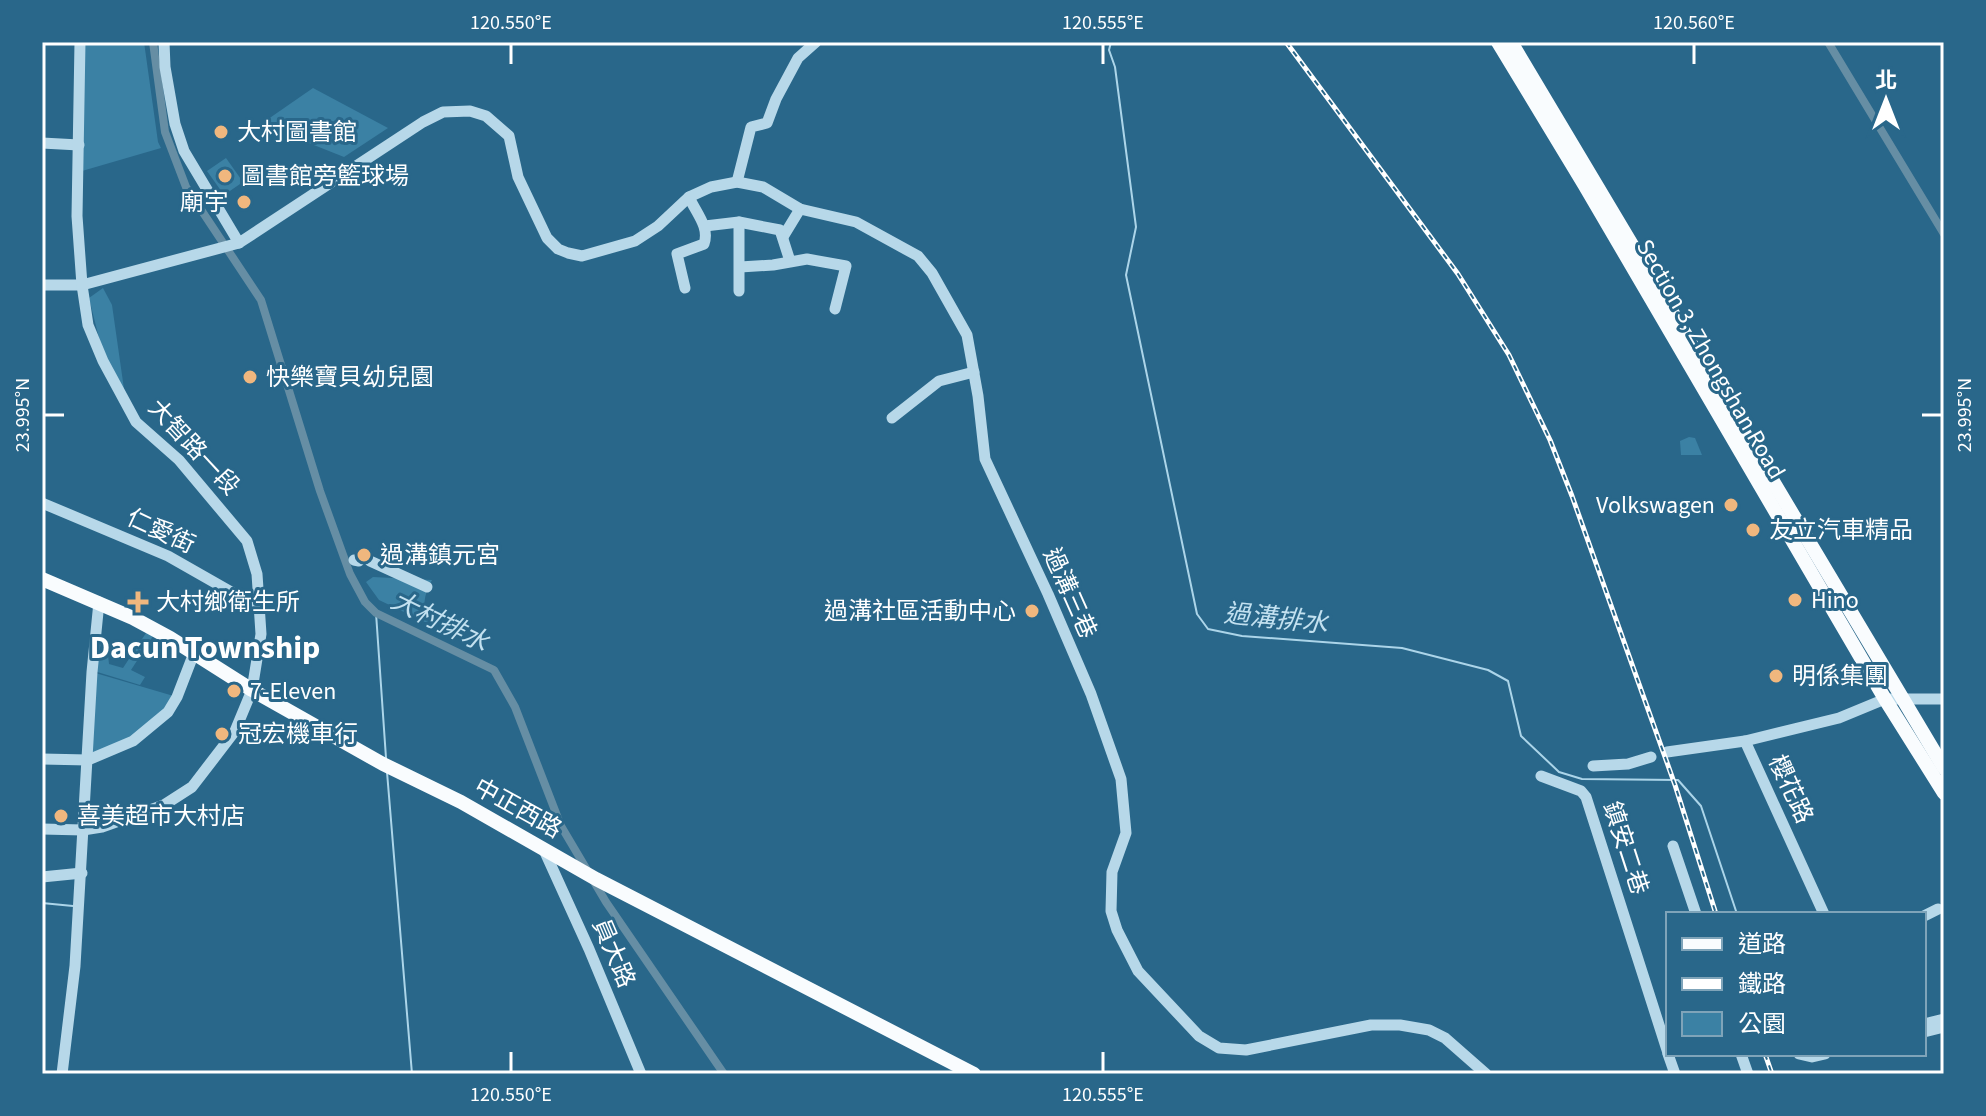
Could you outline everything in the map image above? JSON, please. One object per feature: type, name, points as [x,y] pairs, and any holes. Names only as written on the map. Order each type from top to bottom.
[{"type":"main road","name":"Section 3, Zhongshan Road","points":[[1498,42],[1892,698]]},
{"type":"main road","name":"Section 3, Zhongshan Road","points":[[1511,42],[1892,698]]},
{"type":"main road","name":"中正西路","points":[[42,579],[99,602],[194,653],[252,690],[383,764],[461,802],[544,850],[974,1074]]},
{"type":"main road","points":[[1892,698],[1944,768]]},
{"type":"main road","points":[[1892,698],[1944,793]]},
{"type":"street","name":"大智路一段","points":[[42,829],[102,827],[154,809],[192,787],[235,731],[252,690],[261,634],[257,574],[247,541],[179,460],[136,422],[103,361],[88,325],[77,216],[80,42]]},
{"type":"street","points":[[164,42],[175,124],[184,151],[239,243]]},
{"type":"street","points":[[42,285],[82,285],[239,243],[423,122],[443,112],[457,111],[486,116],[509,136],[518,177],[547,238],[558,249],[582,256],[613,248],[635,241],[658,226],[689,197],[711,187],[737,182],[751,127],[767,123],[798,58],[816,42]]},
{"type":"street","points":[[42,143],[79,145]]},
{"type":"street","name":"過溝三巷","points":[[737,182],[763,187],[800,209],[856,222],[918,256],[932,273],[967,335],[985,459],[1091,694],[1121,779],[1126,833],[1112,872],[1111,911],[1138,971],[1199,1036],[1219,1048],[1246,1050],[1371,1025],[1400,1025],[1429,1030],[1445,1038],[1486,1074]]},
{"type":"street","points":[[685,288],[677,254],[704,244],[707,236],[689,197]]},
{"type":"street","points":[[783,237],[800,209]]},
{"type":"street","points":[[705,226],[739,222],[780,230],[790,261]]},
{"type":"street","points":[[739,222],[739,291]]},
{"type":"street","points":[[740,267],[807,259],[846,266],[835,309]]},
{"type":"street","points":[[892,418],[939,381],[974,372]]},
{"type":"street","name":"仁愛街","points":[[42,503],[168,556],[240,597],[259,604]]},
{"type":"street","points":[[361,561],[427,587]]},
{"type":"street","points":[[63,1073],[75,966],[96,610],[99,602]]},
{"type":"street","points":[[42,759],[88,760],[133,741],[168,712],[194,653]]},
{"type":"street","points":[[1892,698],[1944,699]]},
{"type":"street","name":"櫻花路","points":[[1823,912],[1745,741],[1839,718],[1892,698]]},
{"type":"street","points":[[1667,752],[1745,741]]},
{"type":"street","points":[[1593,766],[1628,764],[1651,757]]},
{"type":"street","name":"鎮安二巷","points":[[1541,776],[1581,791],[1586,797],[1666,1047]]},
{"type":"street","points":[[1673,846],[1695,912]]},
{"type":"street","name":"員大路","points":[[544,850],[641,1074]]},
{"type":"street","points":[[42,877],[82,873]]},
{"type":"street","points":[[1926,915],[1938,909]]},
{"type":"green space","points":[[84,42],[144,42],[161,148],[82,171]]},
{"type":"green space","points":[[313,88],[388,128],[344,157],[261,124]]},
{"type":"green space","name":"圖書館旁籃球場","points":[[226,158],[243,182],[224,195],[207,171]]},
{"type":"green space","points":[[103,288],[112,305],[125,396],[105,362],[89,298]]},
{"type":"green space","points":[[1695,438],[1702,455],[1681,455],[1680,441]]},
{"type":"green space","points":[[373,577],[432,580],[424,602],[429,624],[379,600],[366,582]]},
{"type":"green space","points":[[148,630],[155,633],[131,670],[145,677],[140,685],[94,671],[96,652],[108,655],[109,664],[123,668]]},
{"type":"green space","points":[[92,672],[177,697],[133,741],[88,760]]},
{"type":"waterway","name":"大村排水","points":[[153,42],[165,132],[186,187],[261,300],[320,491],[350,574],[365,602],[376,613],[494,670],[515,707],[561,826],[606,902],[724,1074]]},
{"type":"waterway","name":"過溝排水","points":[[1111,42],[1109,50],[1115,67],[1136,227],[1126,275],[1197,614],[1208,629],[1242,636],[1402,648],[1488,670],[1508,681],[1521,736],[1559,772],[1582,779],[1678,780],[1701,806],[1736,912]]},
{"type":"waterway","points":[[1828,42],[1944,234]]},
{"type":"waterway","points":[[376,613],[386,758]]},
{"type":"waterway","points":[[387,772],[412,1074]]},
{"type":"waterway","points":[[42,903],[73,906]]},
{"type":"railway","points":[[1286,42],[1458,274],[1509,355],[1550,440],[1572,496],[1675,785],[1715,912]]},
{"type":"railway","points":[[1766,1056],[1772,1074]]},
{"type":"place","name":"大村圖書館","points":[[221,132]]},
{"type":"place","name":"圖書館旁籃球場","points":[[225,176]]},
{"type":"place","name":"廟宇","points":[[244,202]]},
{"type":"place","name":"快樂寶貝幼兒園","points":[[250,377]]},
{"type":"place","name":"Volkswagen","points":[[1731,505]]},
{"type":"place","name":"友立汽車精品","points":[[1753,530]]},
{"type":"place","name":"過溝鎮元宮","points":[[364,555]]},
{"type":"place","name":"Hino","points":[[1795,600]]},
{"type":"place","name":"大村鄉衛生所","points":[[138,602]]},
{"type":"place","name":"過溝社區活動中心","points":[[1032,611]]},
{"type":"place","name":"明係集團","points":[[1776,676]]},
{"type":"place","name":"7-Eleven","points":[[234,691]]},
{"type":"place","name":"冠宏機車行","points":[[222,734]]},
{"type":"place","name":"喜美超市大村店","points":[[61,816]]},
{"type":"district","name":"Dacun Township","points":[[205,647]]}]
